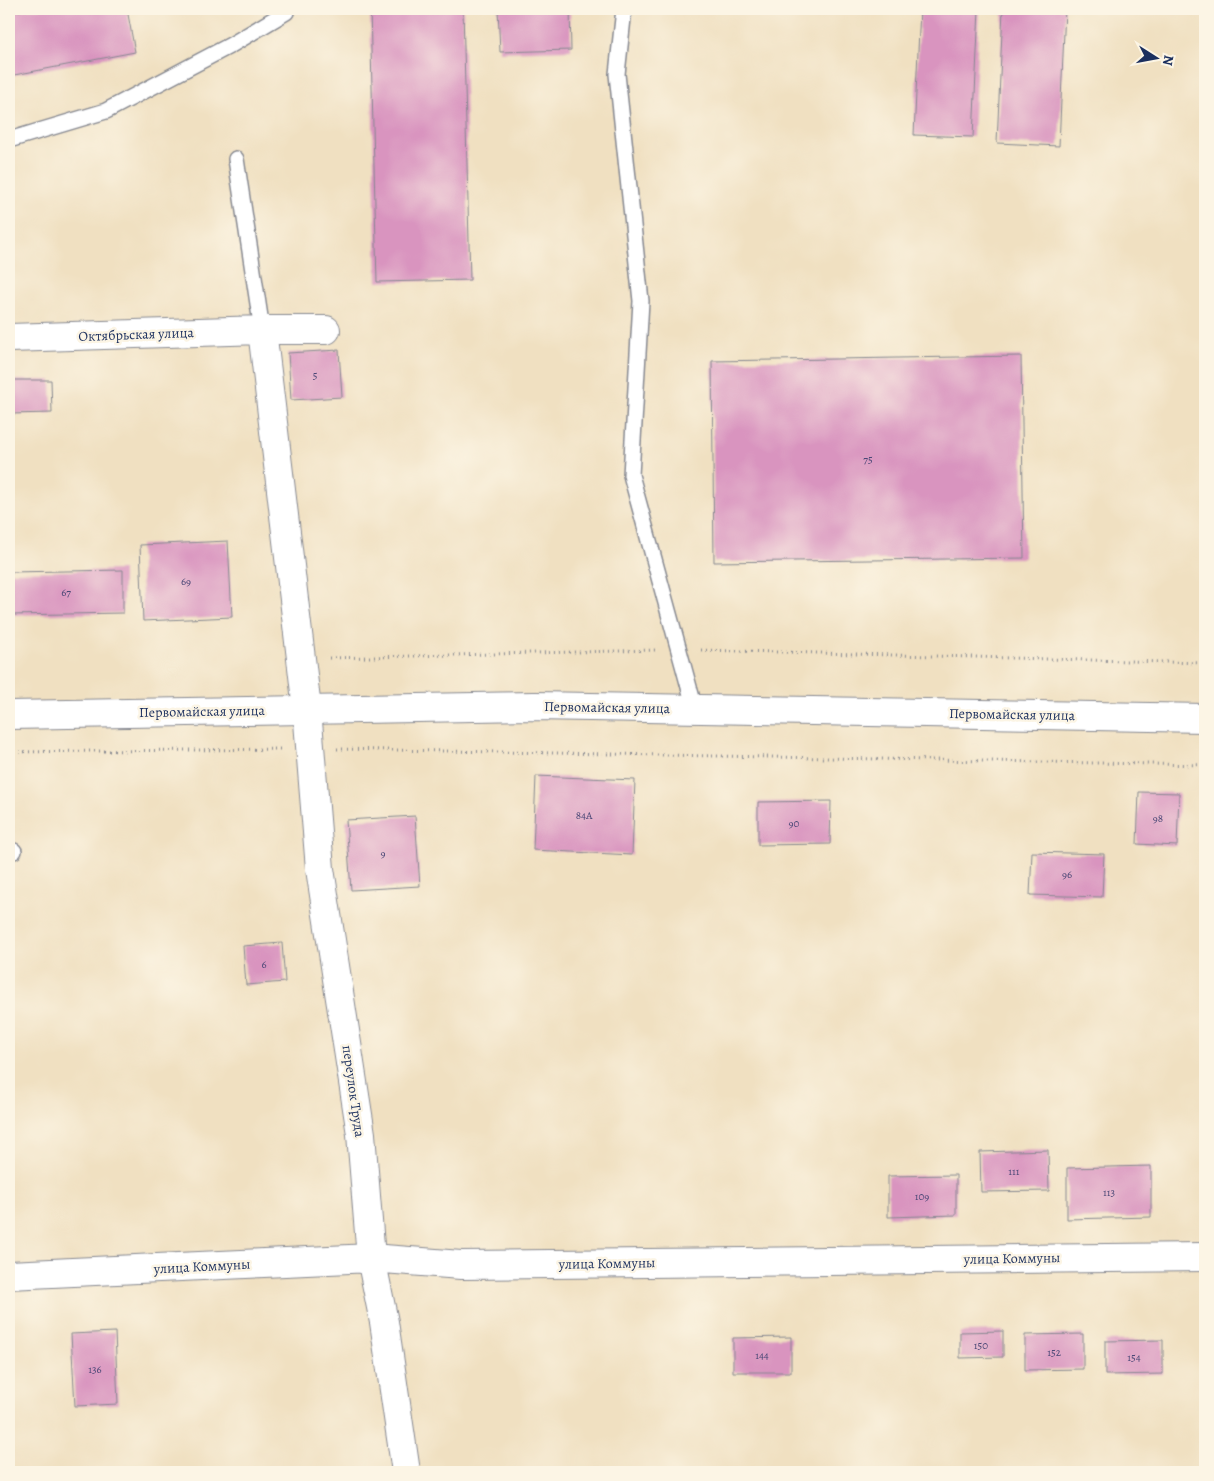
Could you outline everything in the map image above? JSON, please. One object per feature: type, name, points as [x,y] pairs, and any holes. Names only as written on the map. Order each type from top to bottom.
[{"type":"street","name":"Октябрьская улица","points":[[9,338],[262,330],[326,330]]},
{"type":"street","name":"переулок Труда","points":[[262,330],[307,709],[320,869],[362,1134],[371,1258],[384,1322],[406,1472]]},
{"type":"street","name":"Первомайская улица","points":[[9,715],[535,706],[1205,718]]},
{"type":"street","name":"улица Коммуны","points":[[9,1275],[371,1258],[461,1266],[1205,1257]]},
{"type":"lane","points":[[9,140],[106,110],[231,45],[286,12],[286,9]]},
{"type":"lane","points":[[624,9],[616,74],[641,301],[631,475],[696,709]]},
{"type":"lane","points":[[236,159],[262,330]]},
{"type":"path","points":[[300,658],[679,650],[1205,663]]},
{"type":"path","points":[[9,752],[311,748],[1205,765]]},
{"type":"building","points":[[29,9],[127,9],[135,52],[9,76],[9,13]]},
{"type":"building","points":[[370,9],[463,9],[470,280],[377,282]]},
{"type":"building","points":[[498,9],[570,9],[571,50],[500,52]]},
{"type":"building","points":[[920,9],[979,9],[973,137],[914,135]]},
{"type":"building","points":[[1003,9],[1065,9],[1059,146],[997,143]]},
{"type":"building","points":[[339,350],[342,397],[291,400],[288,353]]},
{"type":"building","points":[[1021,356],[1024,558],[714,562],[712,361]]},
{"type":"building","points":[[9,380],[51,380],[52,413],[9,414]]},
{"type":"building","points":[[228,541],[232,617],[143,621],[140,545]]},
{"type":"building","points":[[123,570],[123,613],[9,615],[9,572]]},
{"type":"building","points":[[536,776],[635,780],[632,855],[533,850]]},
{"type":"building","points":[[1139,792],[1179,793],[1177,846],[1137,844]]},
{"type":"building","points":[[831,801],[830,844],[758,845],[758,802]]},
{"type":"building","points":[[415,816],[420,886],[351,890],[346,820]]},
{"type":"building","points":[[1032,852],[1104,854],[1102,897],[1030,895]]},
{"type":"building","points":[[9,886],[11,886],[10,908],[9,907]]},
{"type":"building","points":[[282,943],[285,982],[246,985],[243,946]]},
{"type":"building","points":[[1048,1150],[1049,1191],[981,1192],[980,1152]]},
{"type":"building","points":[[1151,1166],[1151,1217],[1067,1219],[1067,1168]]},
{"type":"building","points":[[956,1175],[956,1215],[888,1217],[888,1176]]},
{"type":"building","points":[[1003,1331],[1003,1357],[960,1358],[960,1332]]},
{"type":"building","points":[[115,1332],[118,1404],[75,1406],[71,1334]]},
{"type":"building","points":[[1083,1334],[1083,1369],[1025,1370],[1025,1335]]},
{"type":"building","points":[[791,1337],[791,1372],[733,1372],[733,1338]]},
{"type":"building","points":[[1163,1340],[1163,1374],[1105,1375],[1105,1341]]}]
